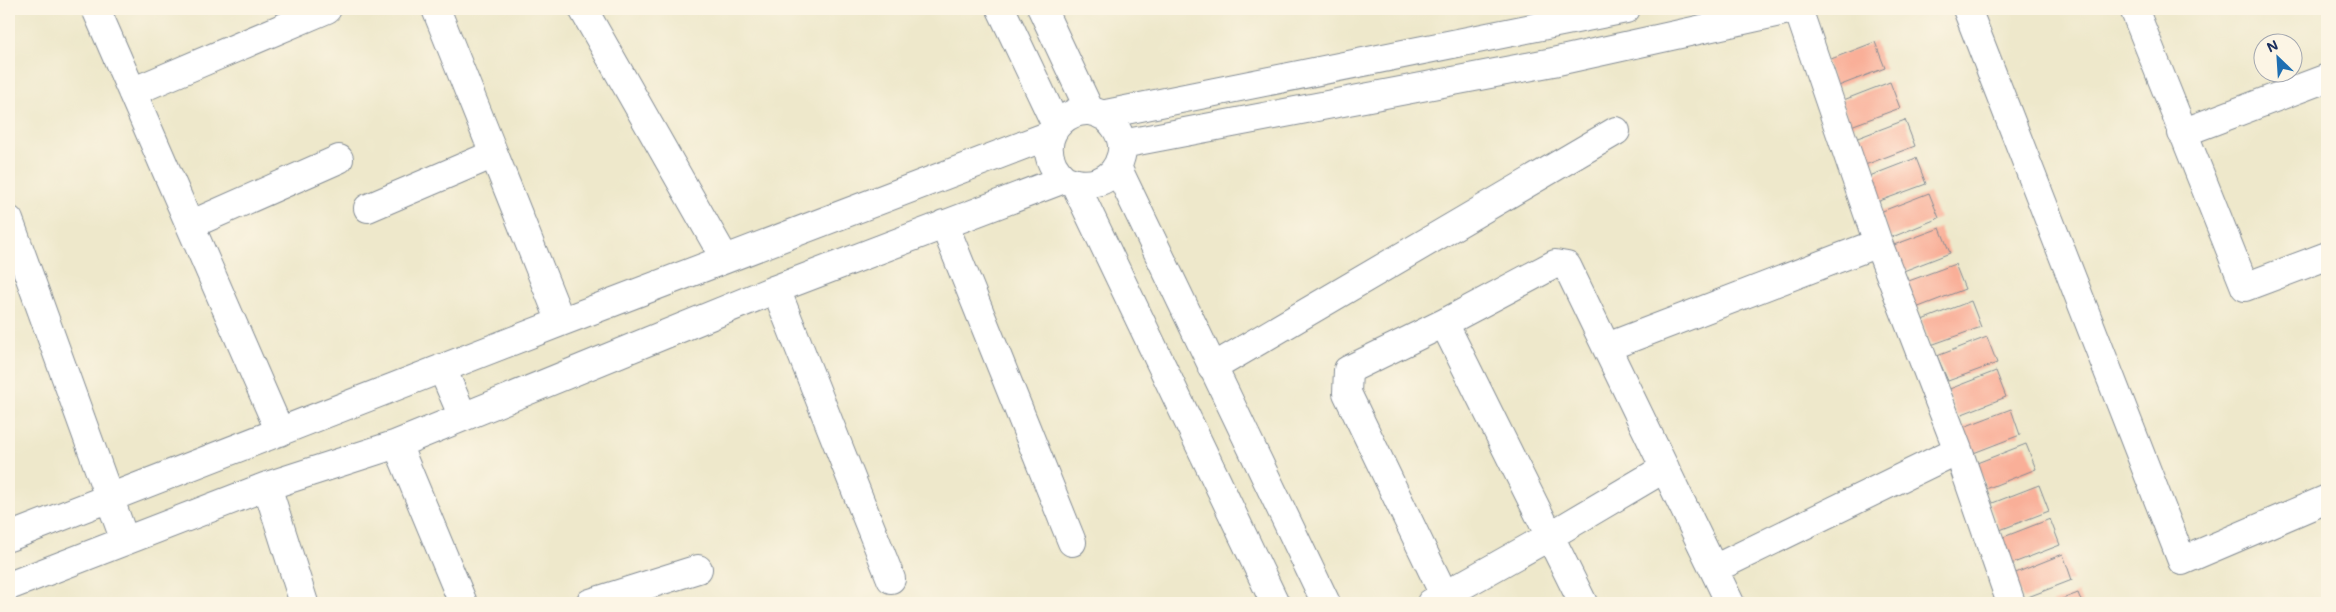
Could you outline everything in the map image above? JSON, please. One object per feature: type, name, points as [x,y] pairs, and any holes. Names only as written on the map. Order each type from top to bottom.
[{"type":"street","points":[[96,9],[280,432]]},
{"type":"street","points":[[132,92],[327,9]]},
{"type":"street","points":[[436,9],[561,322]]},
{"type":"street","points":[[583,9],[725,259]]},
{"type":"street","points":[[1001,9],[1053,130],[1048,147],[1050,159],[1055,170],[1069,181],[1087,186],[1099,183],[1120,155],[1793,9]]},
{"type":"street","points":[[1042,9],[1096,113],[1112,122],[1118,132],[1120,155],[1212,368],[1326,603]]},
{"type":"street","points":[[9,537],[1053,130],[1066,117],[1077,112],[1096,113],[1626,9]]},
{"type":"street","points":[[1798,9],[1878,243],[1958,450],[2004,601]]},
{"type":"street","points":[[1967,9],[2182,561],[2327,499]]},
{"type":"street","points":[[2134,9],[2182,133],[2246,287],[2327,256]]},
{"type":"street","points":[[2182,133],[2327,78]]},
{"type":"street","points":[[1212,368],[1616,130]]},
{"type":"street","points":[[368,208],[494,154]]},
{"type":"street","points":[[190,225],[339,160]]},
{"type":"street","points":[[9,586],[267,486],[397,444],[776,289],[944,224],[1069,181]]},
{"type":"street","points":[[1069,181],[1275,603]]},
{"type":"street","points":[[9,220],[125,541]]},
{"type":"street","points":[[944,224],[1072,542]]},
{"type":"street","points":[[1607,347],[1878,243]]},
{"type":"street","points":[[1665,468],[1441,601],[1347,394],[1348,370],[1444,323],[1555,264],[1567,266],[1607,347],[1730,603]]},
{"type":"street","points":[[776,289],[891,579]]},
{"type":"street","points":[[1444,323],[1583,603]]},
{"type":"street","points":[[442,368],[463,417]]},
{"type":"street","points":[[397,444],[463,603]]},
{"type":"street","points":[[1714,569],[1958,450]]},
{"type":"street","points":[[267,486],[304,603]]},
{"type":"street","points":[[590,603],[698,569]]},
{"type":"building","points":[[1875,42],[1885,68],[1836,87],[1826,61]]},
{"type":"building","points":[[1890,82],[1900,108],[1851,126],[1841,101]]},
{"type":"building","points":[[1905,120],[1915,146],[1865,165],[1855,139]]},
{"type":"building","points":[[1916,158],[1926,184],[1877,202],[1867,177]]},
{"type":"building","points":[[1929,193],[1939,218],[1890,238],[1880,212]]},
{"type":"building","points":[[1940,228],[1950,253],[1901,272],[1891,246]]},
{"type":"building","points":[[1955,264],[1965,289],[1916,308],[1906,282]]},
{"type":"building","points":[[1971,301],[1981,327],[1931,345],[1922,320]]},
{"type":"building","points":[[1987,337],[1997,363],[1948,381],[1937,356]]},
{"type":"building","points":[[1996,371],[2006,397],[1957,416],[1947,390]]},
{"type":"building","points":[[2011,409],[2020,435],[1971,454],[1961,428]]},
{"type":"building","points":[[2026,444],[2036,469],[1986,489],[1977,463]]},
{"type":"building","points":[[2039,485],[2049,511],[2000,530],[1990,504]]},
{"type":"building","points":[[2050,519],[2060,545],[2011,564],[2001,538]]},
{"type":"building","points":[[2063,554],[2072,580],[2023,599],[2013,574]]},
{"type":"building","points":[[2078,593],[2082,603],[2052,603]]}]
